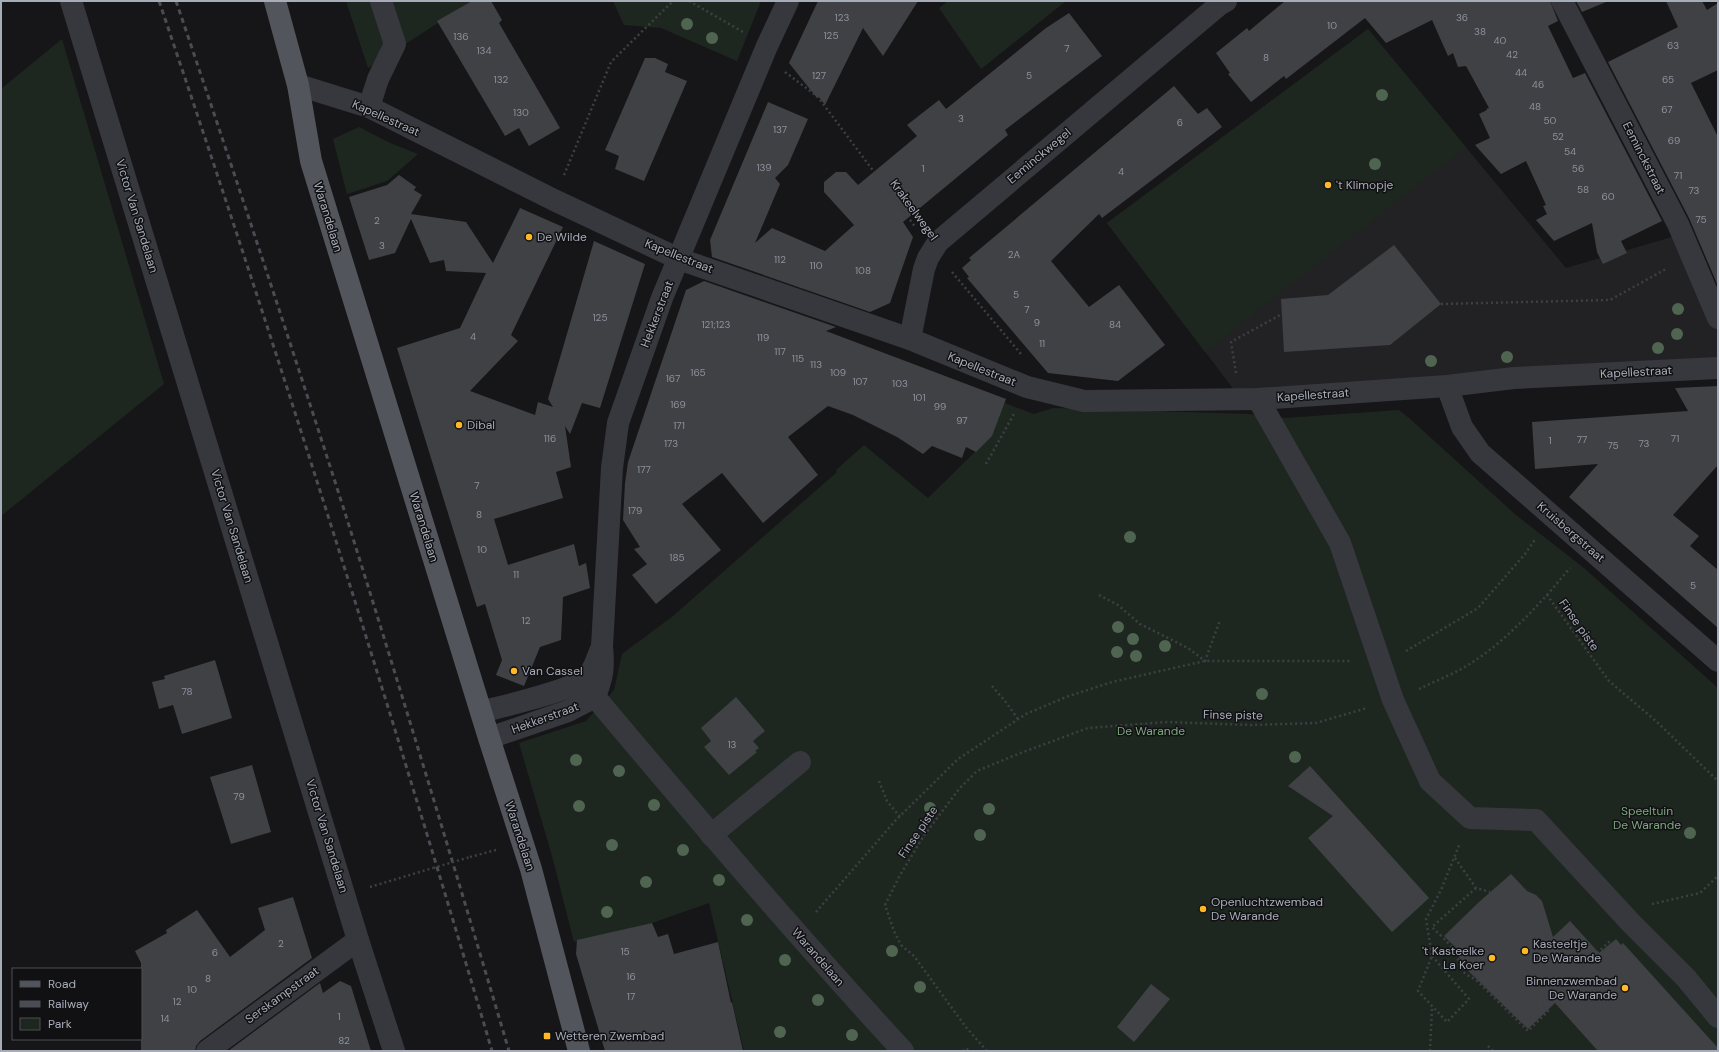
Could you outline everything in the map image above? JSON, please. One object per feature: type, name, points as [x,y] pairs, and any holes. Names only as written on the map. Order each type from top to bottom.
[{"type":"main road","name":"Warandelaan","points":[[275,1],[298,85],[311,161],[489,738],[531,869],[579,1051]]},
{"type":"street","name":"Victor Van Sandelaan","points":[[71,1],[358,940],[394,1051]]},
{"type":"street","points":[[369,108],[378,79],[395,44],[381,1]]},
{"type":"street","name":"Hekkerstraat","points":[[489,738],[568,711],[595,697],[602,679],[602,646],[612,468],[618,423],[662,298],[765,51],[788,1]]},
{"type":"street","name":"Eeminckstraat","points":[[1562,1],[1678,224],[1718,318]]},
{"type":"street","name":"Eeminckwegel","points":[[910,339],[924,269],[932,250],[938,242],[958,223],[1222,2]]},
{"type":"street","name":"Kapellestraat","points":[[298,85],[369,108],[554,200],[679,259],[910,339],[1027,387],[1084,401],[1250,399],[1447,386],[1514,378],[1718,368]]},
{"type":"street","name":"Kruisbergstraat","points":[[1447,386],[1462,428],[1480,453],[1718,661]]},
{"type":"street","points":[[1250,399],[1340,543],[1393,700],[1430,781],[1470,818],[1536,820],[1631,922],[1686,978],[1718,1016]]},
{"type":"street","name":"Hekkerstraat","points":[[481,712],[581,682],[589,675],[602,646]]},
{"type":"street","name":"Warandelaan","points":[[595,697],[711,835],[903,1051]]},
{"type":"street","points":[[711,835],[800,762]]},
{"type":"street","name":"Serskampstraat","points":[[207,1051],[358,940]]},
{"type":"path","points":[[554,200],[611,62],[673,1]]},
{"type":"path","name":"Krakeelwegel","points":[[689,1],[765,51],[818,97],[932,250],[1031,366],[1027,387]]},
{"type":"path","points":[[1441,304],[1610,300],[1691,255]]},
{"type":"path","points":[[1250,399],[1231,342],[1282,314]]},
{"type":"path","points":[[986,464],[1006,429],[1027,387]]},
{"type":"path","points":[[798,934],[900,817],[958,759],[1026,714],[1066,697],[1112,682],[1205,661],[1350,660],[1401,654],[1478,608],[1526,554],[1552,516]]},
{"type":"path","points":[[1547,595],[1553,587]]},
{"type":"path","points":[[1099,595],[1118,604],[1140,624],[1188,648],[1205,661]]},
{"type":"path","name":"Finse piste","points":[[987,1051],[965,1026],[914,956],[901,945],[894,931],[885,905],[899,877],[923,837],[959,789],[977,771],[1088,728],[1167,722],[1251,725],[1316,723],[1403,697],[1462,669],[1515,630],[1547,595],[1609,681],[1657,722],[1718,781]]},
{"type":"path","points":[[1205,661],[1220,620]]},
{"type":"path","points":[[992,686],[1018,719]]},
{"type":"path","points":[[879,782],[887,801],[900,817]]},
{"type":"path","points":[[1432,956],[1470,999],[1447,1022],[1418,991],[1432,956],[1426,918],[1441,890],[1470,818]]},
{"type":"path","points":[[345,895],[495,850]]},
{"type":"path","points":[[1454,858],[1476,888],[1490,892]]},
{"type":"path","points":[[1476,888],[1432,927],[1454,951],[1459,967],[1466,976],[1475,979],[1528,1031],[1548,1011],[1542,1005],[1631,922],[1643,906],[1700,893],[1718,876]]},
{"type":"path","points":[[1430,1051],[1432,1006]]},
{"type":"path","points":[[1488,1046],[1493,1051]]},
{"type":"path","points":[[963,1051],[966,1048],[969,1051]]},
{"type":"shaded area","name":"'t Klimopje","points":[[1368,29],[1566,268],[1682,234],[1718,318],[1718,368],[1241,399],[1107,223]]},
{"type":"green space","points":[[346,1],[472,1],[368,68]]},
{"type":"green space","points":[[613,1],[761,1],[737,61],[661,28],[624,25]]},
{"type":"green space","points":[[948,1],[1066,1],[981,69],[939,8]]},
{"type":"green space","points":[[1368,29],[1466,147],[1205,352],[1107,223]]},
{"type":"green space","points":[[62,39],[164,384],[1,516],[1,89]]},
{"type":"green space","points":[[359,127],[390,143],[418,154],[387,181],[347,194],[333,139]]},
{"type":"green space","name":"De Warande","points":[[1002,402],[1034,414],[1053,408],[1249,414],[1285,418],[1399,410],[1516,515],[1584,568],[1718,688],[1718,1051],[744,1051],[709,903],[652,923],[574,942],[552,856],[519,743],[586,721],[614,690],[622,654],[673,616],[837,472],[836,470],[864,445],[928,498],[986,441]]},
{"type":"building","points":[[472,1],[491,1],[502,20],[499,23],[560,128],[529,146],[519,128],[505,136],[437,21]]},
{"type":"building","points":[[818,1],[918,1],[883,56],[863,28],[825,105],[818,96],[817,98],[789,63]]},
{"type":"building","points":[[1285,1],[1550,1],[1558,21],[1548,26],[1573,78],[1585,73],[1662,221],[1621,241],[1627,253],[1603,264],[1597,252],[1592,223],[1554,241],[1536,220],[1547,214],[1543,206],[1546,205],[1526,161],[1501,174],[1475,145],[1490,138],[1479,114],[1489,108],[1466,66],[1458,67],[1453,53],[1448,56],[1432,20],[1386,43],[1365,18],[1286,79],[1284,76],[1251,102],[1228,74],[1230,73],[1216,53],[1247,28],[1249,31]]},
{"type":"building","points":[[1576,1],[1606,1],[1606,2],[1582,12]]},
{"type":"building","points":[[1666,1],[1702,1],[1707,10],[1718,3],[1718,70],[1691,83],[1718,137],[1718,286],[1689,218],[1608,62],[1678,27]]},
{"type":"building","points":[[1069,13],[1102,56],[1005,130],[1008,135],[903,222],[913,237],[890,303],[870,312],[712,257],[710,240],[768,102],[808,119],[788,165],[775,178],[780,184],[755,243],[772,228],[825,251],[854,225],[824,192],[824,182],[836,172],[846,172],[858,185],[917,136],[907,125],[939,100],[946,109],[1046,28]]},
{"type":"building","points":[[645,58],[655,58],[668,64],[665,72],[687,81],[644,181],[615,169],[619,156],[605,150]]},
{"type":"building","points":[[1174,86],[1198,114],[1207,108],[1222,127],[1102,218],[1099,214],[1051,261],[1089,307],[1119,285],[1165,345],[1118,381],[1048,373],[967,278],[969,277],[962,268],[971,260],[969,258]]},
{"type":"building","points":[[399,175],[416,187],[414,190],[422,195],[411,214],[466,222],[493,263],[520,208],[563,227],[511,335],[518,341],[470,391],[535,415],[538,402],[553,407],[548,399],[594,241],[645,264],[600,408],[582,403],[570,434],[565,426],[571,467],[556,472],[563,498],[494,519],[508,565],[574,544],[579,566],[586,563],[590,588],[563,597],[561,640],[540,647],[524,686],[496,675],[502,660],[485,604],[477,607],[397,348],[460,328],[486,273],[446,271],[444,260],[430,263],[411,219],[395,253],[369,260],[349,197],[387,185]]},
{"type":"building","points":[[1394,245],[1441,304],[1390,345],[1284,352],[1281,299],[1328,295]]},
{"type":"building","points":[[704,281],[836,327],[826,331],[1006,399],[992,436],[976,452],[966,447],[962,458],[932,446],[923,454],[897,437],[853,415],[828,406],[788,437],[818,475],[763,523],[722,473],[682,504],[721,550],[656,604],[632,575],[647,564],[634,549],[640,547],[623,520],[628,462],[686,290]]},
{"type":"building","points":[[1718,386],[1718,465],[1673,515],[1699,536],[1690,546],[1718,570],[1718,628],[1569,497],[1598,464],[1535,469],[1532,422],[1688,411],[1675,388]]},
{"type":"building","points":[[215,660],[232,718],[182,734],[173,705],[159,709],[152,682],[165,679],[164,676]]},
{"type":"building","points":[[736,697],[765,731],[753,741],[759,748],[755,751],[757,752],[729,775],[704,747],[711,741],[701,728]]},
{"type":"building","points":[[252,765],[271,832],[231,844],[210,777]]},
{"type":"building","points":[[1310,766],[1429,898],[1392,932],[1308,838],[1333,816],[1288,786]]},
{"type":"building","points":[[1511,874],[1527,891],[1536,895],[1542,901],[1553,937],[1570,921],[1599,953],[1616,939],[1621,945],[1623,943],[1718,1048],[1718,1051],[1598,1051],[1555,1003],[1528,1029],[1463,966],[1454,946],[1444,936]]},
{"type":"building","points":[[293,897],[312,958],[200,1041],[196,1046],[195,1051],[141,1051],[142,968],[135,951],[167,933],[166,930],[197,910],[230,957],[265,930],[258,908]]},
{"type":"building","points":[[652,923],[658,937],[668,934],[674,954],[718,942],[743,1051],[605,1051],[576,954],[577,940]]},
{"type":"building","points":[[340,981],[351,986],[371,1051],[228,1051],[320,983],[323,993]]},
{"type":"building","points":[[1151,984],[1170,999],[1134,1042],[1117,1027]]},
{"type":"railway","points":[[159,1],[331,524],[413,787],[492,1051]]},
{"type":"railway","points":[[176,1],[346,516],[429,783],[509,1051]]},
{"type":"place","name":"'t Klimopje","points":[[1328,185]]},
{"type":"place","name":"De Wilde","points":[[529,237]]},
{"type":"place","name":"Dibal","points":[[459,425]]},
{"type":"place","name":"Van Cassel","points":[[514,671]]},
{"type":"place","name":"Openluchtzwembad De Warande","points":[[1203,909]]},
{"type":"place","name":"Kasteeltje De Warande","points":[[1525,951]]},
{"type":"place","name":"'t Kasteelke La Koer","points":[[1492,958]]},
{"type":"place","name":"Binnenzwembad De Warande","points":[[1625,988]]},
{"type":"place","name":"Wetteren Zwembad","points":[[547,1036]]},
{"type":"park label","name":"Speeltuin De Warande","points":[[1647,818]]}]
